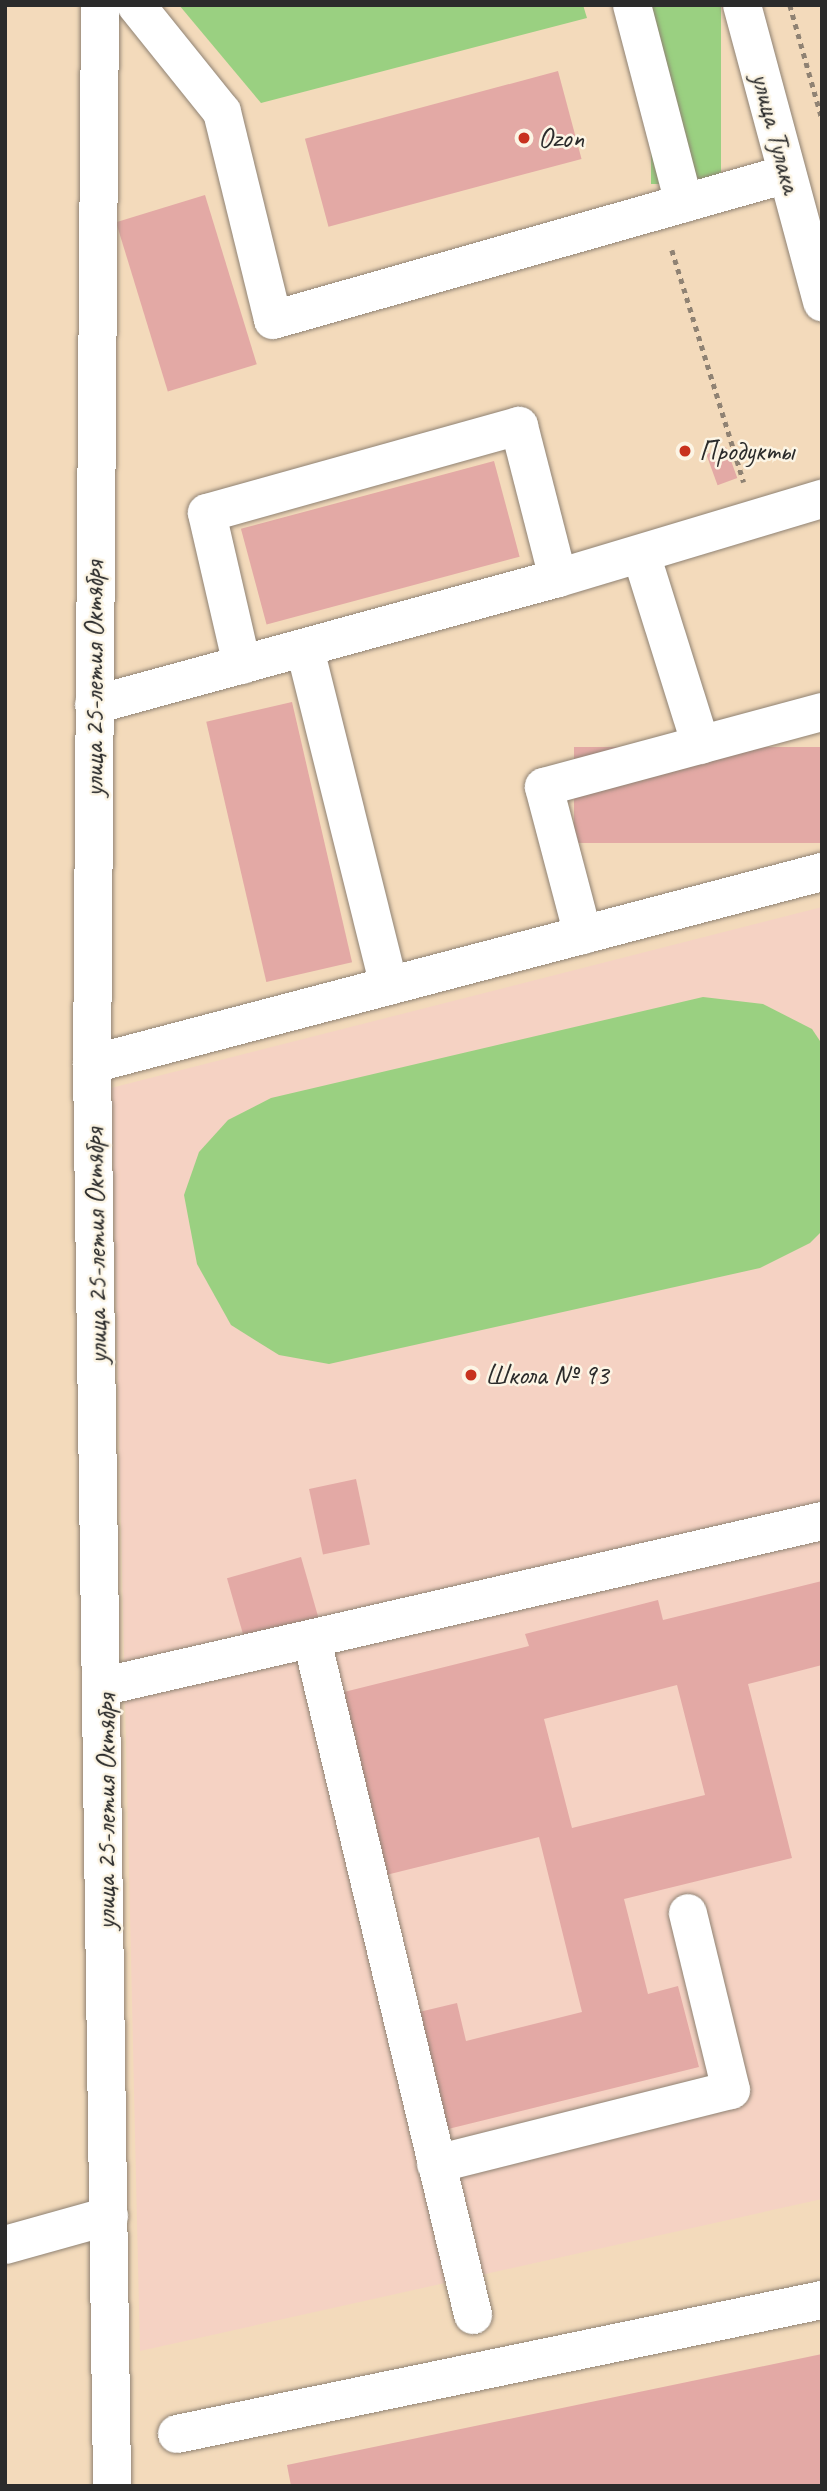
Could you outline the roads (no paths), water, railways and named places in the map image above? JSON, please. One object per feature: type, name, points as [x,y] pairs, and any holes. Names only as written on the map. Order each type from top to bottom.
[{"type":"street","name":"улица 25-летия Октября","points":[[100,5],[92,1063],[104,1686],[109,2216],[104,2484]]},
{"type":"street","points":[[136,5],[222,111],[273,320],[787,174]]},
{"type":"street","points":[[632,5],[672,207]]},
{"type":"street","name":"улица Тулака","points":[[742,5],[822,302]]},
{"type":"street","points":[[242,665],[207,513],[519,426],[558,578]]},
{"type":"street","points":[[94,705],[558,578],[822,499]]},
{"type":"street","points":[[641,554],[701,745]]},
{"type":"street","points":[[305,649],[389,986]]},
{"type":"street","points":[[583,935],[544,787],[822,712]]},
{"type":"street","points":[[92,1063],[822,872]]},
{"type":"street","points":[[104,1686],[822,1521]]},
{"type":"street","points":[[313,1640],[473,2315]]},
{"type":"street","points":[[436,2164],[731,2090],[688,1913]]},
{"type":"street","points":[[5,2245],[109,2216]]},
{"type":"street","points":[[177,2434],[822,2300]]},
{"type":"place","name":"Ozon","points":[[524,138]]},
{"type":"place","name":"Продукты","points":[[685,451]]},
{"type":"place","name":"Школа № 93","points":[[471,1375]]}]
